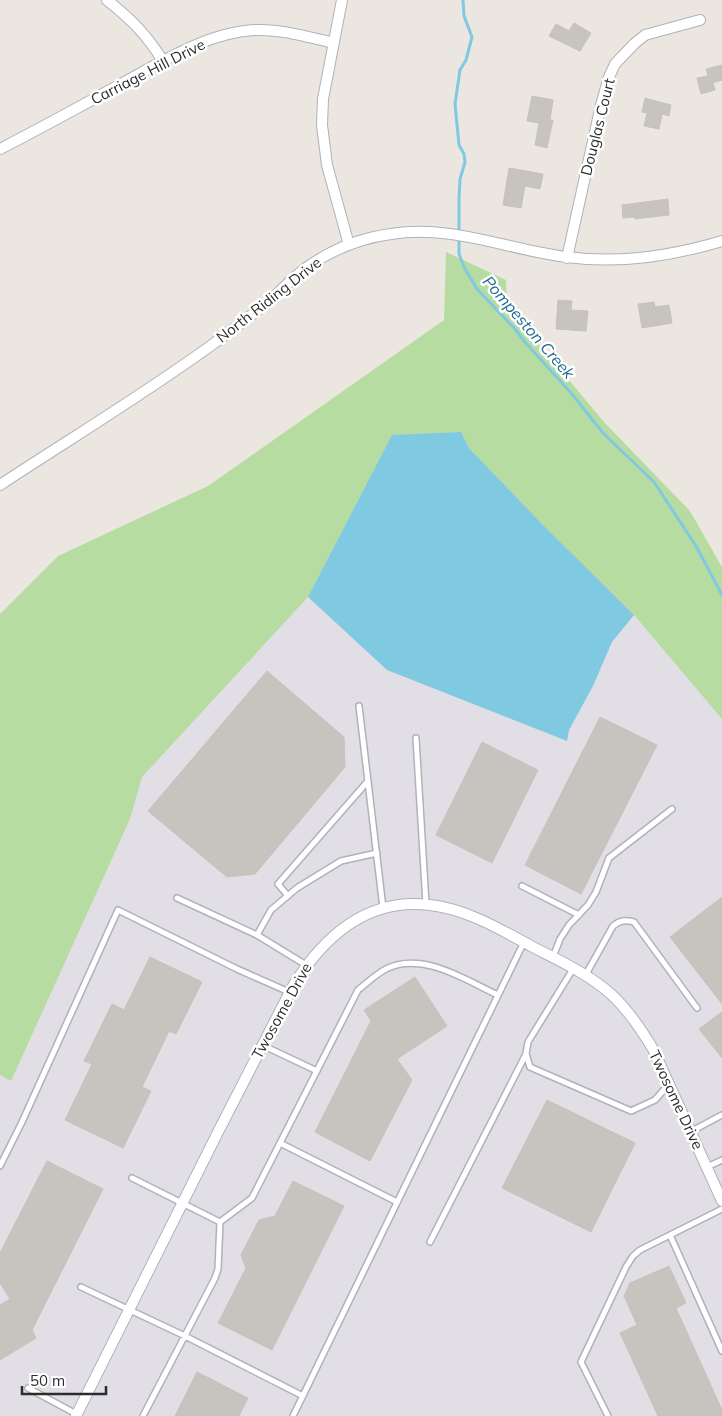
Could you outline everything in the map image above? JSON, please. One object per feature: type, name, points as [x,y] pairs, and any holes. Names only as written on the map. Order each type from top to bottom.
[{"type":"street","points":[[107,0],[131,19],[150,40],[163,61]]},
{"type":"street","points":[[342,0],[323,99],[322,125],[327,165],[349,245]]},
{"type":"street","name":"Douglas Court","points":[[567,258],[601,105],[615,64],[645,35],[700,20]]},
{"type":"street","name":"Carriage Hill Drive","points":[[0,149],[163,61],[202,43],[228,34],[255,30],[292,33],[334,43]]},
{"type":"street","name":"North Riding Drive","points":[[0,485],[142,394],[210,346],[267,303],[306,269],[327,255],[372,237],[393,233],[425,232],[473,237],[567,258],[611,260],[650,257],[687,251],[722,241]]},
{"type":"street","name":"Twosome Drive","points":[[78,1415],[182,1203],[289,992],[320,948],[336,933],[353,920],[384,909],[411,904],[426,904],[472,916],[552,957],[611,994],[627,1010],[648,1042],[722,1200]]},
{"type":"lane","points":[[359,706],[384,909]]},
{"type":"lane","points":[[416,738],[426,904]]},
{"type":"lane","points":[[288,896],[278,884],[368,781]]},
{"type":"lane","points":[[552,957],[569,925],[596,892],[609,858],[672,809]]},
{"type":"lane","points":[[257,935],[272,910],[297,888],[341,861],[377,853]]},
{"type":"lane","points":[[522,886],[579,915]]},
{"type":"lane","points":[[177,898],[257,935],[306,966]]},
{"type":"lane","points":[[0,1166],[22,1122],[118,910],[237,969],[289,992]]},
{"type":"lane","points":[[585,976],[613,926],[618,922],[626,920],[634,922],[697,1008]]},
{"type":"lane","points":[[293,1416],[524,942]]},
{"type":"lane","points":[[143,1416],[217,1274],[220,1222],[252,1198],[358,990],[385,969],[403,963],[422,963],[439,968],[498,995]]},
{"type":"lane","points":[[430,1242],[526,1054],[528,1042],[573,969]]},
{"type":"lane","points":[[262,1045],[317,1071]]},
{"type":"lane","points":[[526,1054],[530,1066],[631,1111],[655,1100],[669,1084]]},
{"type":"lane","points":[[690,1133],[722,1115]]},
{"type":"lane","points":[[280,1143],[397,1202]]},
{"type":"lane","points":[[706,1167],[722,1160]]},
{"type":"lane","points":[[132,1178],[220,1222]]},
{"type":"lane","points":[[608,1416],[581,1362],[626,1267],[633,1256],[640,1250],[722,1209]]},
{"type":"lane","points":[[670,1235],[722,1351]]},
{"type":"lane","points":[[81,1287],[185,1336],[303,1396]]},
{"type":"lane","points":[[28,1388],[78,1415]]},
{"type":"shaded area","points":[[500,387],[634,615],[722,719],[722,1416],[0,1416],[0,728]]},
{"type":"green space","points":[[446,252],[506,280],[507,306],[604,422],[690,511],[722,567],[722,719],[634,615],[469,448],[461,432],[392,436],[308,597],[142,777],[130,819],[11,1081],[0,1075],[0,614],[58,556],[208,486],[444,320]]},
{"type":"water","points":[[461,432],[469,448],[634,615],[612,642],[593,686],[569,730],[567,741],[387,670],[308,597],[392,435]]},
{"type":"building","points":[[574,23],[591,33],[580,51],[549,36],[556,24],[569,31]]},
{"type":"building","points":[[722,65],[722,80],[713,83],[715,90],[701,94],[697,78],[708,76],[706,69]]},
{"type":"building","points":[[532,96],[553,100],[550,120],[553,120],[547,148],[535,145],[539,123],[527,121]]},
{"type":"building","points":[[645,98],[671,105],[669,116],[662,114],[659,129],[644,126],[647,113],[642,112]]},
{"type":"building","points":[[509,168],[543,174],[540,189],[525,186],[521,208],[503,205]]},
{"type":"building","points":[[668,199],[669,215],[635,219],[635,217],[623,218],[622,205]]},
{"type":"building","points":[[558,300],[572,301],[571,310],[588,311],[586,331],[556,329]]},
{"type":"building","points":[[654,302],[655,307],[669,305],[672,323],[642,328],[638,304]]},
{"type":"building","points":[[267,671],[344,737],[345,767],[255,874],[227,877],[148,811]]},
{"type":"building","points":[[600,717],[657,745],[581,894],[525,865]]},
{"type":"building","points":[[482,742],[538,770],[492,863],[436,835]]},
{"type":"building","points":[[722,897],[722,1004],[670,937]]},
{"type":"building","points":[[150,957],[202,982],[176,1034],[169,1031],[142,1087],[151,1091],[123,1148],[65,1120],[92,1064],[84,1061],[112,1004],[124,1010]]},
{"type":"building","points":[[415,977],[447,1026],[397,1059],[412,1080],[370,1161],[315,1132],[371,1021],[364,1010]]},
{"type":"building","points":[[722,1012],[722,1058],[699,1029]]},
{"type":"building","points":[[547,1100],[635,1143],[591,1232],[502,1188]]},
{"type":"building","points":[[47,1161],[103,1189],[32,1330],[36,1338],[0,1360],[0,1305],[10,1299],[0,1283],[0,1253]]},
{"type":"building","points":[[293,1181],[344,1206],[272,1350],[218,1323],[246,1268],[241,1255],[259,1220],[275,1216]]},
{"type":"building","points":[[669,1266],[686,1303],[676,1308],[722,1410],[722,1416],[658,1416],[620,1333],[637,1325],[624,1296],[630,1283]]},
{"type":"building","points":[[197,1372],[248,1398],[239,1416],[175,1416]]},
{"type":"waterway","name":"Pompeston Creek","points":[[463,0],[464,16],[472,37],[466,60],[460,70],[455,104],[459,145],[464,154],[465,162],[460,179],[459,198],[459,254],[465,269],[477,289],[572,394],[603,433],[654,482],[696,546],[722,595]]}]
